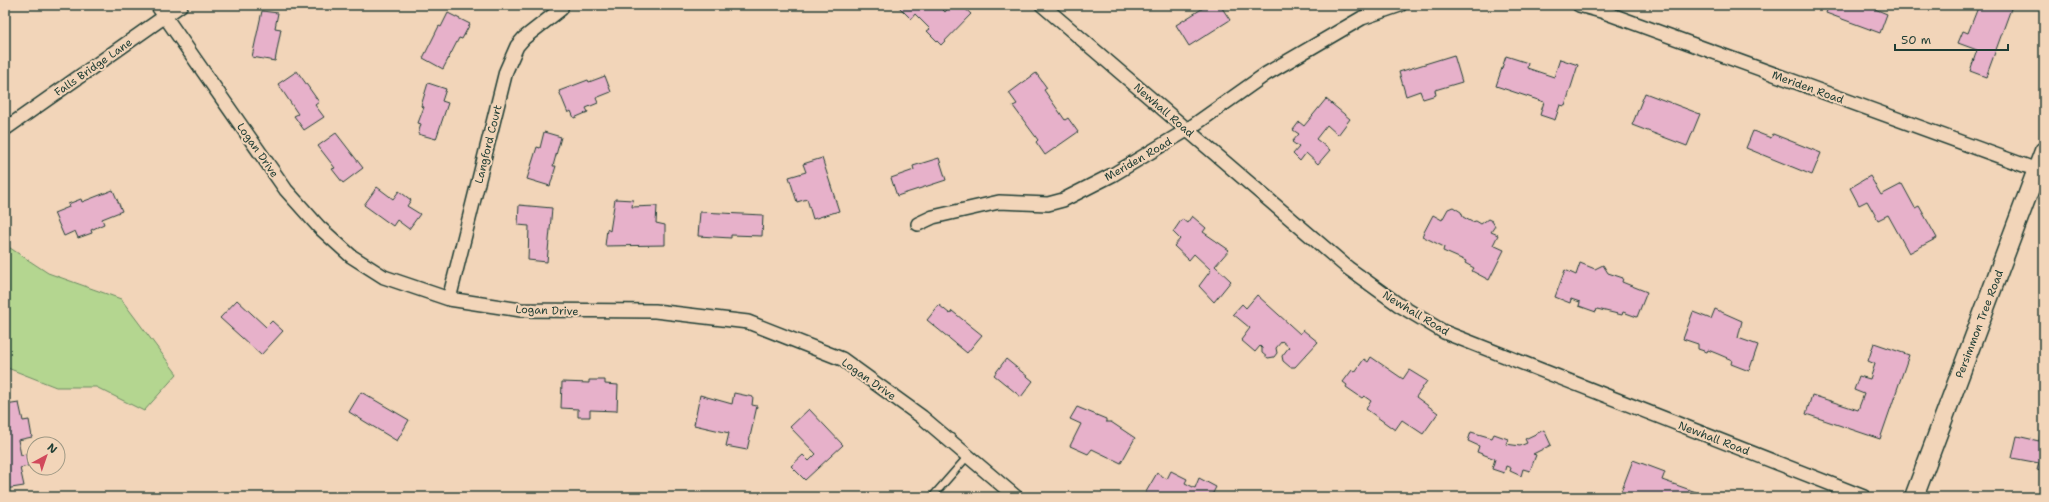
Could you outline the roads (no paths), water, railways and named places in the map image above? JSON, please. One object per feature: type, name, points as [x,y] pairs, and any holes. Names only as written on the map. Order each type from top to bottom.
[{"type":"main road","name":"Persimmon Tree Road","points":[[1914,497],[2044,151]]},
{"type":"street","name":"Logan Drive","points":[[157,5],[286,190],[318,228],[351,256],[384,277],[449,299],[521,310],[655,311],[748,322],[842,359],[922,417],[1016,497]]},
{"type":"street","name":"Falls Bridge Lane","points":[[5,129],[181,5]]},
{"type":"street","name":"Newhall Road","points":[[1042,5],[1348,268],[1399,305],[1444,332],[1864,497]]},
{"type":"street","name":"Meriden Road","points":[[918,224],[933,217],[999,202],[1048,204],[1063,200],[1114,174],[1188,130],[1266,74],[1362,18],[1400,5]]},
{"type":"street","name":"Meriden Road","points":[[1579,5],[1601,11],[2037,170]]},
{"type":"street","name":"Langford Court","points":[[449,299],[506,71],[517,46],[524,38],[561,9]]},
{"type":"lane","points":[[932,497],[968,456]]}]
